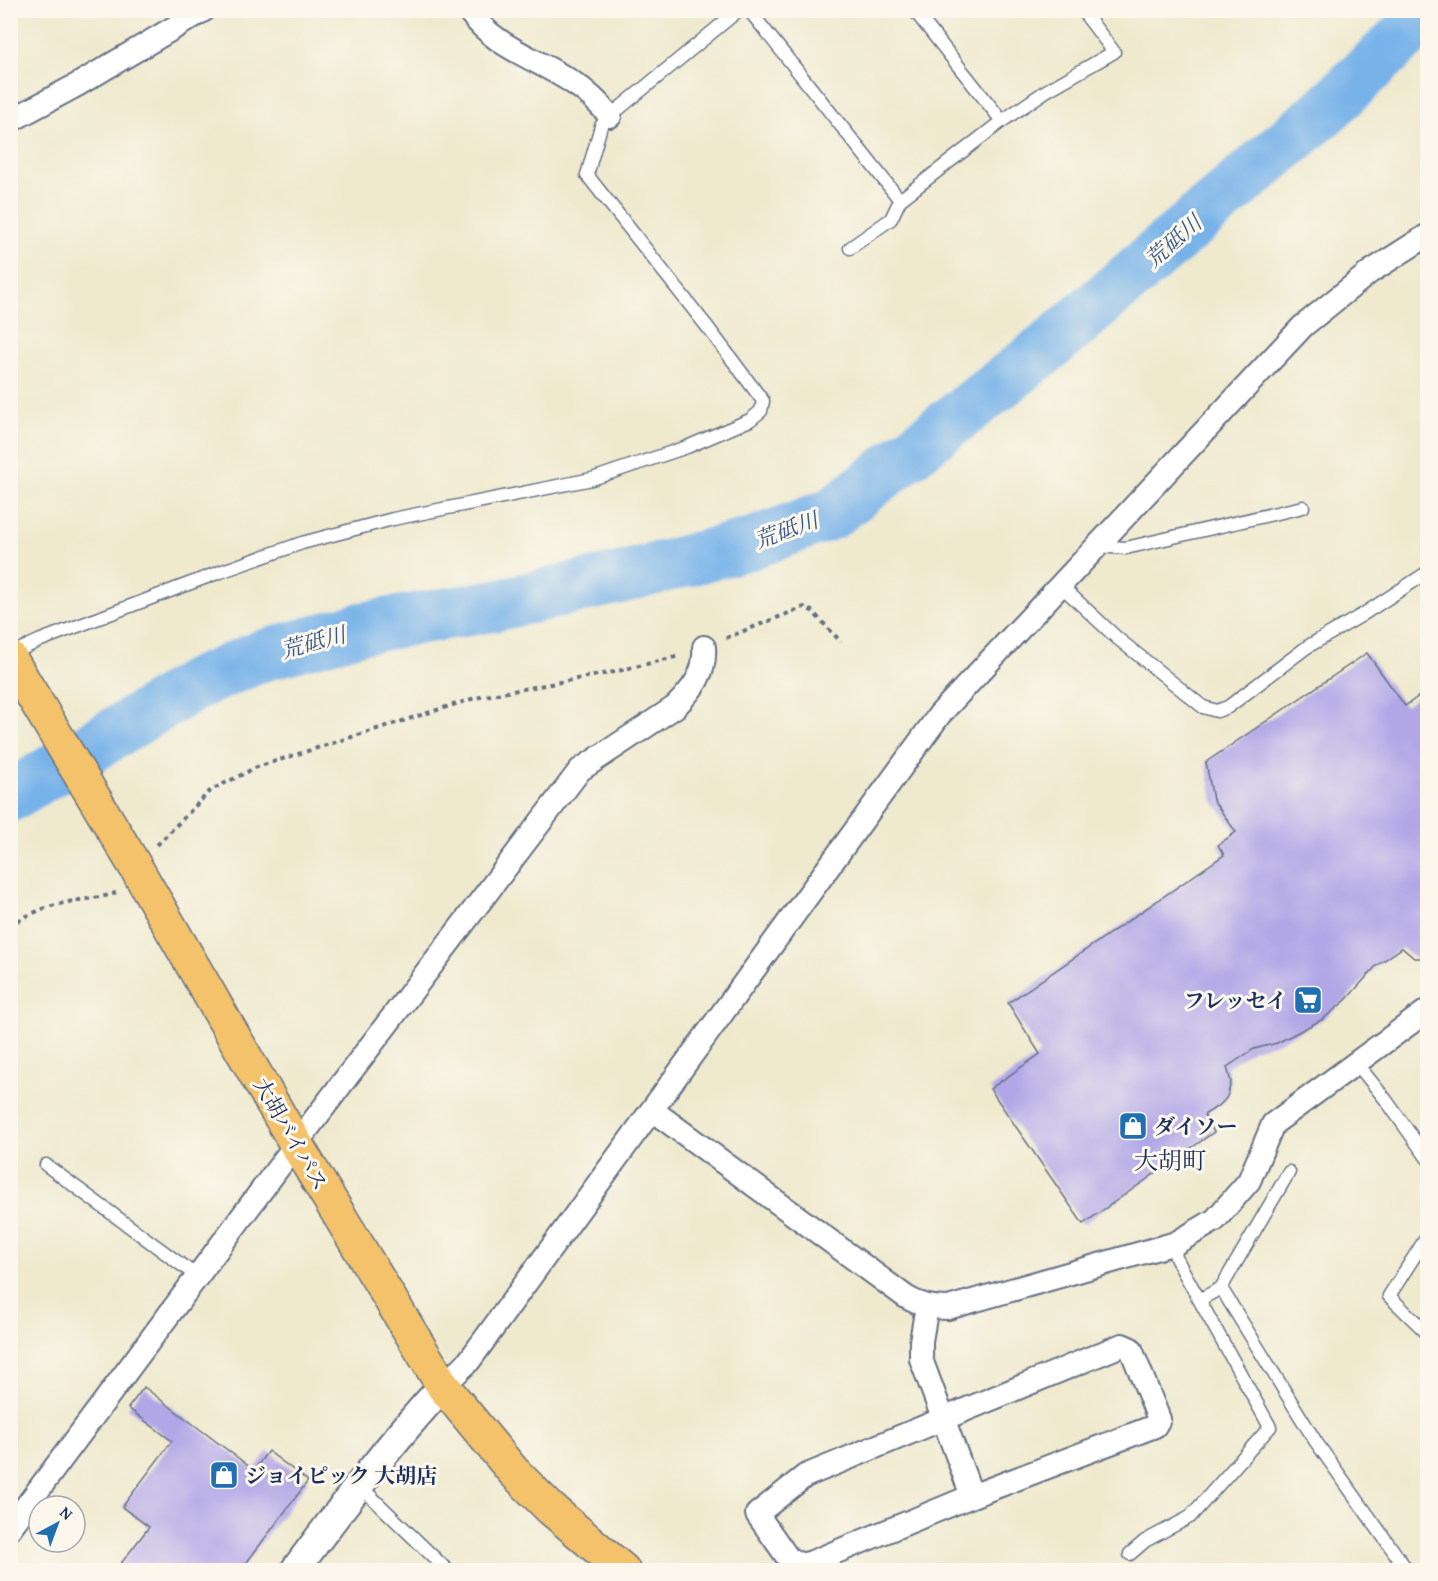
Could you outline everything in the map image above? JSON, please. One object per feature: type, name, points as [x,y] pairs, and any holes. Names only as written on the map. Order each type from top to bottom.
[{"type":"main road","name":"大胡バイパス","points":[[16,666],[128,879],[296,1144],[443,1386],[506,1462],[549,1508],[623,1570]]},
{"type":"street","points":[[10,120],[77,85],[204,10]]},
{"type":"street","points":[[468,10],[479,26],[491,36],[570,81],[590,95],[610,116]]},
{"type":"street","points":[[295,1570],[416,1414],[469,1361],[940,714],[1303,326],[1370,272],[1428,234]]},
{"type":"street","points":[[10,1528],[296,1144],[580,770],[675,707],[686,696],[701,672],[705,661],[704,647]]},
{"type":"street","points":[[652,1110],[906,1298],[916,1304],[948,1308],[1174,1243],[1215,1220],[1249,1181],[1273,1124],[1428,1010]]},
{"type":"street","points":[[927,1306],[921,1341],[921,1359],[972,1496]]},
{"type":"street","points":[[1122,1345],[1131,1349],[1160,1419],[1155,1426],[972,1496],[812,1562],[801,1564],[788,1558],[757,1514],[805,1476],[1122,1345]]},
{"type":"lane","points":[[16,666],[41,640],[208,576],[302,543],[393,519],[592,479],[687,447],[750,420],[761,411],[763,401],[587,175],[601,126],[610,116],[739,10]]},
{"type":"lane","points":[[749,10],[900,200]]},
{"type":"lane","points":[[914,10],[1002,122]]},
{"type":"lane","points":[[850,248],[891,219],[900,200],[1002,122],[1046,91],[1114,51],[1082,10]]},
{"type":"lane","points":[[1097,546],[1126,548],[1303,507]]},
{"type":"lane","points":[[1060,585],[1117,638],[1203,707],[1217,711],[1228,707],[1307,647],[1428,572]]},
{"type":"lane","points":[[1357,1064],[1428,1159]]},
{"type":"lane","points":[[46,1165],[198,1277]]},
{"type":"lane","points":[[1199,1300],[1221,1288],[1289,1172]]},
{"type":"lane","points":[[1428,1235],[1389,1296],[1428,1334]]},
{"type":"lane","points":[[1130,1554],[1145,1540],[1190,1517],[1270,1427],[1176,1258],[1174,1243]]},
{"type":"lane","points":[[1221,1288],[1316,1442],[1407,1570]]},
{"type":"lane","points":[[360,1485],[447,1570]]},
{"type":"path","points":[[10,926],[18,920],[58,904],[105,897],[128,879],[211,790],[257,767],[475,698],[614,672],[677,657],[804,607],[812,611],[841,642]]},
{"type":"building","points":[[1367,653],[1405,706],[1422,694],[1428,702],[1428,958],[1414,958],[1402,948],[1376,966],[1346,1000],[1323,1019],[1277,1043],[1254,1049],[1227,1067],[1231,1082],[1227,1097],[1221,1104],[1204,1115],[1214,1132],[1083,1224],[990,1089],[1040,1054],[1008,1003],[1224,855],[1218,845],[1236,832],[1213,800],[1206,762]]},
{"type":"building","name":"ジョイピック 大胡店","points":[[144,1387],[254,1470],[268,1451],[308,1481],[241,1570],[116,1570],[149,1527],[122,1507],[172,1441],[128,1408]]},
{"type":"waterway","name":"荒砥川","points":[[10,796],[196,684],[261,656],[362,628],[492,606],[620,578],[753,543],[831,514],[1047,348],[1328,108],[1428,13]]},
{"type":"place","name":"フレッセイ","points":[[1308,1000]]},
{"type":"place","name":"ダイソー","points":[[1133,1126]]},
{"type":"place","name":"ジョイピック 大胡店","points":[[224,1475]]},
{"type":"district","name":"大胡町","points":[[1170,1160]]}]
